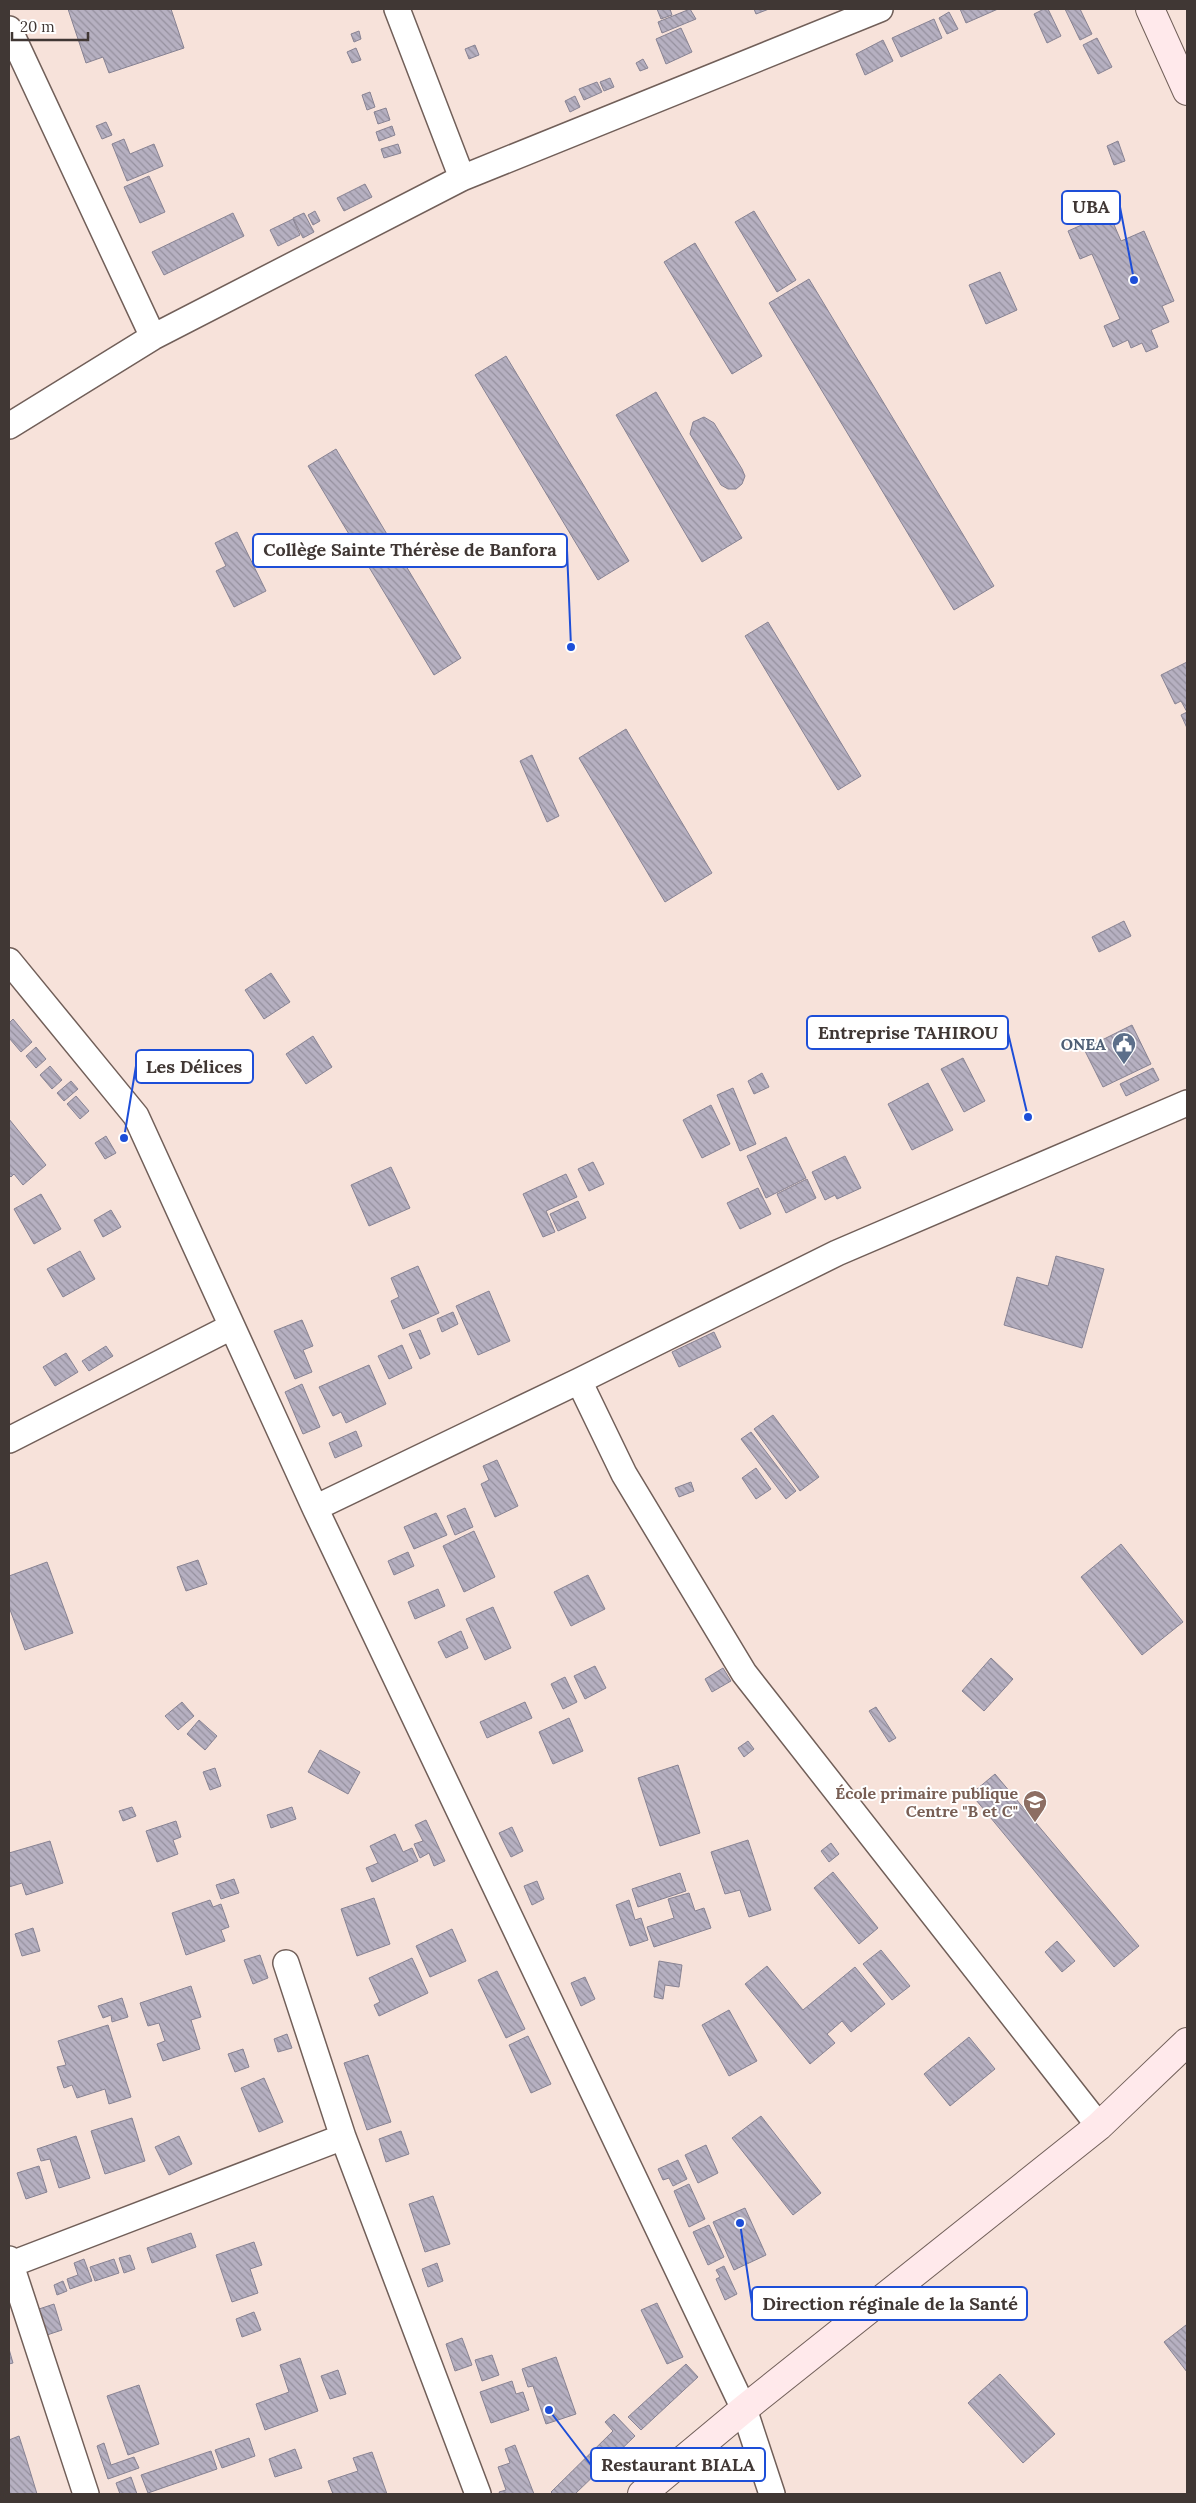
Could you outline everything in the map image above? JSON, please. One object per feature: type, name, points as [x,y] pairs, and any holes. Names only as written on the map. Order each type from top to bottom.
[{"type":"main road","points":[[1150,9],[1187,91]]},
{"type":"main road","points":[[642,2494],[744,2409],[1100,2126],[1187,2042]]},
{"type":"street","points":[[397,9],[462,178]]},
{"type":"street","points":[[9,426],[153,337],[462,178],[880,9]]},
{"type":"street","points":[[9,29],[153,337]]},
{"type":"street","points":[[9,961],[136,1116],[315,1508],[744,2409],[772,2494]]},
{"type":"street","points":[[315,1508],[579,1382],[837,1253],[1187,1103]]},
{"type":"street","points":[[9,1440],[231,1327]]},
{"type":"street","points":[[579,1382],[624,1474],[744,1673],[1100,2126]]},
{"type":"street","points":[[286,1963],[343,2137],[478,2494]]},
{"type":"street","points":[[86,2494],[9,2263],[343,2137]]},
{"type":"building","points":[[68,9],[171,9],[184,48],[109,73],[103,57],[86,63]]},
{"type":"building","points":[[657,9],[670,9],[672,15],[661,19]]},
{"type":"building","points":[[690,9],[696,19],[662,33],[658,22]]},
{"type":"building","points":[[754,9],[769,9],[756,14]]},
{"type":"building","points":[[960,9],[998,9],[966,23]]},
{"type":"building","points":[[1048,9],[1061,36],[1047,43],[1034,14]]},
{"type":"building","points":[[1065,9],[1080,9],[1092,34],[1080,40]]},
{"type":"building","points":[[949,12],[958,29],[947,34],[939,18]]},
{"type":"building","points":[[934,19],[942,38],[901,57],[892,38]]},
{"type":"building","points":[[681,28],[692,52],[666,64],[656,39]]},
{"type":"building","points":[[359,31],[361,39],[354,42],[351,34]]},
{"type":"building","points":[[1097,38],[1112,67],[1098,74],[1083,45]]},
{"type":"building","points":[[883,40],[893,61],[865,75],[856,54]]},
{"type":"building","points":[[475,45],[479,55],[469,59],[465,49]]},
{"type":"building","points":[[356,48],[361,60],[352,63],[347,52]]},
{"type":"building","points":[[643,59],[648,68],[640,71],[636,63]]},
{"type":"building","points":[[610,78],[614,87],[604,91],[600,82]]},
{"type":"building","points":[[597,82],[602,92],[584,100],[579,89]]},
{"type":"building","points":[[370,92],[375,107],[367,110],[362,95]]},
{"type":"building","points":[[575,96],[580,107],[570,112],[565,101]]},
{"type":"building","points":[[386,108],[390,120],[378,124],[374,112]]},
{"type":"building","points":[[106,122],[112,135],[102,139],[96,126]]},
{"type":"building","points":[[392,126],[395,135],[379,141],[376,132]]},
{"type":"building","points":[[124,139],[130,154],[154,144],[163,166],[127,181],[112,144]]},
{"type":"building","points":[[1118,141],[1125,161],[1114,165],[1107,146]]},
{"type":"building","points":[[398,144],[401,153],[384,158],[381,149]]},
{"type":"building","points":[[149,176],[165,212],[140,223],[124,187]]},
{"type":"building","points":[[365,184],[372,197],[344,211],[337,198]]},
{"type":"building","points":[[315,211],[320,221],[313,225],[308,215]]},
{"type":"building","points":[[754,211],[796,280],[777,292],[735,222]]},
{"type":"building","points":[[233,213],[244,236],[164,275],[152,252]]},
{"type":"building","points":[[304,213],[314,232],[303,238],[293,218]]},
{"type":"building","points":[[1109,213],[1121,241],[1144,231],[1174,301],[1162,306],[1169,322],[1151,330],[1158,347],[1146,352],[1142,343],[1131,348],[1128,340],[1113,347],[1104,326],[1120,319],[1092,254],[1080,259],[1068,231]]},
{"type":"building","points":[[293,219],[300,235],[278,246],[270,230]]},
{"type":"building","points":[[695,243],[762,356],[732,374],[664,262]]},
{"type":"building","points":[[1000,272],[1017,310],[986,324],[969,285]]},
{"type":"building","points":[[809,279],[994,586],[954,610],[769,303]]},
{"type":"building","points":[[506,356],[629,561],[598,580],[475,375]]},
{"type":"building","points":[[656,392],[742,538],[702,562],[616,415]]},
{"type":"building","points":[[704,417],[714,423],[742,469],[745,476],[742,484],[736,489],[728,489],[721,485],[690,434],[693,422]]},
{"type":"building","points":[[336,449],[461,658],[434,675],[308,466]]},
{"type":"building","points":[[237,532],[266,591],[234,607],[216,571],[226,566],[215,543]]},
{"type":"building","points":[[768,622],[861,776],[838,790],[745,636]]},
{"type":"building","points":[[1187,662],[1187,712],[1181,701],[1175,704],[1161,675]]},
{"type":"building","points":[[1187,712],[1187,728],[1181,715]]},
{"type":"building","points":[[626,729],[712,873],[665,902],[579,758]]},
{"type":"building","points":[[532,755],[559,816],[547,822],[520,761]]},
{"type":"building","points":[[1124,921],[1131,936],[1099,952],[1092,937]]},
{"type":"building","points":[[271,973],[290,1002],[264,1019],[245,990]]},
{"type":"building","points":[[13,1019],[32,1042],[21,1052],[9,1038],[9,1023]]},
{"type":"building","points":[[1132,1025],[1151,1064],[1103,1087],[1084,1049]]},
{"type":"building","points":[[313,1036],[332,1067],[306,1084],[286,1054]]},
{"type":"building","points":[[36,1047],[46,1059],[36,1068],[26,1056]]},
{"type":"building","points":[[963,1058],[985,1101],[964,1112],[941,1069]]},
{"type":"building","points":[[50,1066],[62,1080],[52,1089],[40,1075]]},
{"type":"building","points":[[1153,1068],[1159,1080],[1126,1096],[1120,1084]]},
{"type":"building","points":[[762,1073],[769,1087],[754,1094],[748,1081]]},
{"type":"building","points":[[71,1081],[78,1089],[64,1101],[57,1093]]},
{"type":"building","points":[[928,1083],[953,1130],[912,1150],[888,1104]]},
{"type":"building","points":[[733,1088],[756,1144],[740,1151],[717,1095]]},
{"type":"building","points":[[76,1096],[89,1111],[80,1119],[67,1104]]},
{"type":"building","points":[[711,1105],[730,1144],[702,1158],[683,1120]]},
{"type":"building","points":[[9,1119],[46,1165],[23,1185],[14,1174],[11,1177],[9,1175]]},
{"type":"building","points":[[106,1136],[116,1153],[105,1159],[95,1143]]},
{"type":"building","points":[[786,1137],[806,1178],[766,1198],[747,1156]]},
{"type":"building","points":[[845,1156],[861,1188],[837,1199],[835,1195],[825,1200],[812,1172]]},
{"type":"building","points":[[593,1162],[604,1184],[589,1191],[578,1169]]},
{"type":"building","points":[[391,1167],[410,1208],[369,1226],[351,1185]]},
{"type":"building","points":[[566,1174],[577,1197],[546,1211],[555,1232],[543,1237],[523,1194]]},
{"type":"building","points":[[807,1179],[816,1198],[786,1213],[777,1194]]},
{"type":"building","points":[[758,1188],[771,1214],[740,1229],[727,1203]]},
{"type":"building","points":[[41,1194],[61,1229],[34,1244],[14,1209]]},
{"type":"building","points":[[578,1201],[586,1218],[558,1231],[550,1214]]},
{"type":"building","points":[[111,1210],[121,1227],[103,1237],[94,1220]]},
{"type":"building","points":[[80,1251],[95,1279],[63,1297],[47,1269]]},
{"type":"building","points":[[1056,1256],[1104,1269],[1082,1348],[1004,1325],[1017,1277],[1048,1286]]},
{"type":"building","points":[[418,1266],[439,1313],[403,1329],[391,1301],[399,1297],[391,1278]]},
{"type":"building","points":[[489,1291],[510,1341],[478,1355],[456,1306]]},
{"type":"building","points":[[453,1312],[458,1324],[442,1332],[437,1319]]},
{"type":"building","points":[[302,1320],[313,1346],[303,1350],[312,1372],[295,1379],[274,1331]]},
{"type":"building","points":[[420,1330],[430,1354],[420,1359],[409,1334]]},
{"type":"building","points":[[714,1332],[721,1347],[679,1367],[672,1352]]},
{"type":"building","points":[[402,1345],[412,1368],[389,1379],[378,1356]]},
{"type":"building","points":[[106,1346],[113,1356],[89,1371],[82,1361]]},
{"type":"building","points":[[66,1353],[78,1372],[55,1386],[43,1367]]},
{"type":"building","points":[[369,1365],[386,1404],[346,1423],[341,1412],[333,1416],[319,1387]]},
{"type":"building","points":[[302,1384],[320,1427],[303,1434],[285,1392]]},
{"type":"building","points":[[773,1415],[819,1477],[800,1491],[754,1429]]},
{"type":"building","points":[[356,1431],[362,1446],[335,1458],[329,1443]]},
{"type":"building","points":[[751,1432],[796,1491],[786,1499],[741,1439]]},
{"type":"building","points":[[497,1460],[518,1506],[495,1517],[481,1484],[489,1480],[483,1466]]},
{"type":"building","points":[[756,1468],[771,1489],[756,1499],[742,1478]]},
{"type":"building","points":[[691,1482],[694,1491],[679,1497],[675,1488]]},
{"type":"building","points":[[465,1508],[473,1527],[455,1535],[447,1516]]},
{"type":"building","points":[[436,1513],[447,1535],[414,1549],[404,1527]]},
{"type":"building","points":[[474,1531],[495,1577],[464,1592],[443,1546]]},
{"type":"building","points":[[1121,1544],[1183,1622],[1142,1655],[1081,1577]]},
{"type":"building","points":[[408,1552],[414,1566],[394,1575],[388,1561]]},
{"type":"building","points":[[198,1560],[207,1584],[186,1591],[177,1567]]},
{"type":"building","points":[[47,1562],[73,1633],[25,1650],[9,1607],[9,1576]]},
{"type":"building","points":[[588,1575],[605,1609],[571,1626],[554,1592]]},
{"type":"building","points":[[438,1589],[445,1606],[415,1619],[408,1602]]},
{"type":"building","points":[[493,1607],[511,1648],[485,1660],[466,1619]]},
{"type":"building","points":[[461,1631],[468,1648],[446,1658],[438,1642]]},
{"type":"building","points":[[991,1658],[1013,1679],[984,1711],[962,1691]]},
{"type":"building","points":[[595,1666],[606,1688],[585,1699],[574,1676]]},
{"type":"building","points":[[723,1668],[731,1681],[712,1692],[705,1679]]},
{"type":"building","points":[[565,1677],[577,1702],[563,1709],[551,1684]]},
{"type":"building","points":[[182,1702],[194,1716],[178,1730],[165,1716]]},
{"type":"building","points":[[525,1702],[532,1718],[487,1738],[480,1722]]},
{"type":"building","points":[[876,1707],[896,1738],[889,1742],[869,1711]]},
{"type":"building","points":[[569,1718],[583,1751],[553,1764],[539,1732]]},
{"type":"building","points":[[199,1720],[217,1736],[205,1750],[187,1734]]},
{"type":"building","points":[[748,1741],[754,1749],[744,1757],[738,1748]]},
{"type":"building","points":[[320,1750],[360,1772],[348,1794],[308,1772]]},
{"type":"building","points":[[678,1765],[700,1833],[660,1846],[638,1778]]},
{"type":"building","points":[[215,1768],[221,1786],[210,1790],[203,1772]]},
{"type":"building","points":[[995,1774],[1139,1946],[1114,1967],[971,1794]]},
{"type":"building","points":[[132,1807],[136,1816],[123,1821],[119,1811]]},
{"type":"building","points":[[292,1807],[296,1819],[271,1828],[267,1815]]},
{"type":"building","points":[[426,1820],[445,1861],[434,1866],[429,1853],[420,1858],[414,1844],[423,1841],[415,1825]]},
{"type":"building","points":[[176,1821],[181,1837],[173,1840],[178,1854],[157,1862],[146,1831]]},
{"type":"building","points":[[512,1827],[523,1851],[511,1857],[499,1833]]},
{"type":"building","points":[[395,1834],[403,1852],[412,1848],[418,1861],[372,1882],[366,1868],[378,1863],[370,1846]]},
{"type":"building","points":[[748,1840],[771,1910],[749,1917],[740,1890],[725,1894],[711,1852]]},
{"type":"building","points":[[50,1841],[63,1883],[26,1895],[22,1883],[9,1887],[9,1853]]},
{"type":"building","points":[[831,1843],[839,1854],[829,1862],[821,1851]]},
{"type":"building","points":[[833,1872],[878,1928],[859,1944],[814,1888]]},
{"type":"building","points":[[680,1873],[686,1891],[638,1907],[632,1889]]},
{"type":"building","points":[[234,1879],[239,1893],[221,1899],[216,1885]]},
{"type":"building","points":[[537,1881],[544,1899],[532,1905],[524,1886]]},
{"type":"building","points":[[689,1893],[695,1911],[704,1908],[711,1928],[654,1947],[647,1927],[674,1918],[668,1899]]},
{"type":"building","points":[[374,1898],[390,1944],[357,1956],[341,1909]]},
{"type":"building","points":[[210,1900],[213,1907],[221,1904],[229,1927],[221,1930],[225,1941],[186,1955],[172,1913]]},
{"type":"building","points":[[629,1900],[635,1920],[641,1918],[648,1940],[630,1946],[616,1905]]},
{"type":"building","points":[[33,1928],[40,1951],[22,1956],[15,1934]]},
{"type":"building","points":[[452,1929],[466,1961],[430,1977],[416,1946]]},
{"type":"building","points":[[1057,1941],[1075,1961],[1062,1972],[1045,1952]]},
{"type":"building","points":[[881,1950],[910,1986],[892,2000],[863,1964]]},
{"type":"building","points":[[260,1955],[268,1978],[253,1984],[244,1960]]},
{"type":"building","points":[[412,1958],[428,1993],[379,2016],[374,2005],[380,2002],[369,1978]]},
{"type":"building","points":[[659,1961],[682,1965],[679,1987],[665,1985],[663,1999],[654,1997]]},
{"type":"building","points":[[767,1966],[803,2010],[855,1967],[885,2004],[851,2032],[842,2021],[827,2034],[835,2043],[810,2064],[745,1984]]},
{"type":"building","points":[[497,1971],[525,2029],[506,2038],[478,1980]]},
{"type":"building","points":[[585,1977],[595,1999],[581,2006],[571,1983]]},
{"type":"building","points":[[191,1986],[201,2017],[191,2020],[200,2049],[163,2061],[157,2044],[165,2041],[159,2023],[148,2026],[140,2003]]},
{"type":"building","points":[[122,1998],[128,2017],[112,2022],[111,2015],[103,2018],[98,2006]]},
{"type":"building","points":[[729,2010],[757,2061],[729,2076],[702,2025]]},
{"type":"building","points":[[108,2025],[131,2097],[109,2104],[105,2089],[77,2098],[72,2085],[64,2088],[57,2067],[66,2065],[58,2041]]},
{"type":"building","points":[[287,2034],[292,2048],[278,2052],[274,2039]]},
{"type":"building","points":[[528,2036],[551,2084],[531,2093],[509,2045]]},
{"type":"building","points":[[969,2037],[995,2069],[950,2106],[924,2074]]},
{"type":"building","points":[[243,2049],[249,2067],[235,2072],[228,2054]]},
{"type":"building","points":[[368,2055],[391,2122],[367,2130],[344,2063]]},
{"type":"building","points":[[264,2078],[283,2122],[259,2132],[241,2088]]},
{"type":"building","points":[[761,2116],[821,2193],[793,2215],[732,2138]]},
{"type":"building","points":[[132,2118],[145,2161],[105,2174],[91,2131]]},
{"type":"building","points":[[401,2131],[409,2154],[386,2162],[379,2139]]},
{"type":"building","points":[[76,2136],[90,2178],[59,2188],[50,2159],[41,2161],[37,2149]]},
{"type":"building","points":[[179,2136],[192,2164],[169,2175],[155,2147]]},
{"type":"building","points":[[706,2145],[718,2173],[698,2183],[685,2155]]},
{"type":"building","points":[[678,2160],[687,2179],[673,2186],[669,2178],[663,2180],[658,2169]]},
{"type":"building","points":[[39,2166],[47,2192],[26,2199],[17,2173]]},
{"type":"building","points":[[689,2184],[705,2219],[689,2227],[674,2191]]},
{"type":"building","points":[[433,2196],[450,2244],[425,2252],[409,2204]]},
{"type":"building","points":[[745,2208],[766,2255],[734,2270],[713,2222]]},
{"type":"building","points":[[709,2225],[724,2257],[708,2265],[693,2232]]},
{"type":"building","points":[[191,2233],[196,2247],[152,2263],[147,2248]]},
{"type":"building","points":[[254,2242],[262,2265],[250,2269],[258,2293],[232,2302],[216,2255]]},
{"type":"building","points":[[130,2255],[135,2269],[124,2273],[119,2258]]},
{"type":"building","points":[[84,2259],[92,2281],[70,2289],[67,2279],[78,2275],[74,2263]]},
{"type":"building","points":[[114,2259],[119,2273],[95,2281],[90,2267]]},
{"type":"building","points":[[437,2263],[443,2281],[428,2287],[422,2269]]},
{"type":"building","points":[[724,2266],[737,2294],[725,2300],[716,2279],[720,2277],[716,2270]]},
{"type":"building","points":[[63,2281],[67,2291],[57,2295],[54,2285]]},
{"type":"building","points":[[657,2303],[683,2357],[667,2364],[641,2310]]},
{"type":"building","points":[[54,2304],[62,2330],[47,2335],[39,2309]]},
{"type":"building","points":[[254,2312],[261,2330],[242,2337],[236,2319]]},
{"type":"building","points":[[1187,2326],[1187,2372],[1164,2342]]},
{"type":"building","points":[[462,2338],[472,2365],[455,2371],[446,2344]]},
{"type":"building","points":[[9,2349],[13,2363],[9,2364]]},
{"type":"building","points":[[492,2355],[499,2375],[482,2381],[475,2360]]},
{"type":"building","points":[[556,2357],[576,2414],[546,2424],[533,2386],[528,2387],[522,2369]]},
{"type":"building","points":[[300,2358],[318,2411],[265,2430],[256,2404],[289,2392],[280,2365]]},
{"type":"building","points":[[686,2364],[698,2377],[641,2430],[628,2417]]},
{"type":"building","points":[[338,2370],[346,2394],[330,2399],[321,2376]]},
{"type":"building","points":[[1000,2374],[1055,2434],[1023,2463],[968,2403]]},
{"type":"building","points":[[512,2381],[516,2394],[523,2392],[529,2410],[491,2423],[480,2392]]},
{"type":"building","points":[[139,2385],[159,2444],[128,2455],[107,2396]]},
{"type":"building","points":[[614,2414],[635,2436],[575,2494],[553,2494],[551,2492],[613,2431],[605,2422]]},
{"type":"building","points":[[19,2436],[37,2494],[9,2494],[9,2440]]},
{"type":"building","points":[[249,2438],[255,2456],[222,2468],[215,2450]]},
{"type":"building","points":[[104,2443],[111,2465],[134,2457],[139,2468],[108,2479],[97,2446]]},
{"type":"building","points":[[515,2445],[534,2494],[500,2494],[499,2492],[506,2490],[498,2467],[510,2463],[505,2449]]},
{"type":"building","points":[[295,2449],[302,2468],[275,2477],[269,2459]]},
{"type":"building","points":[[211,2451],[217,2469],[148,2493],[141,2475]]},
{"type":"building","points":[[372,2452],[387,2494],[333,2494],[328,2481],[358,2471],[353,2458]]},
{"type":"building","points":[[131,2477],[137,2494],[120,2494],[116,2483]]},
{"type":"place","name":"UBA","points":[[1134,280]]},
{"type":"place","name":"Collège Sainte Thérèse de Banfora","points":[[571,647]]},
{"type":"place","name":"ONEA","points":[[1124,1065]]},
{"type":"place","name":"Entreprise TAHIROU","points":[[1028,1117]]},
{"type":"place","name":"Les Délices","points":[[124,1138]]},
{"type":"place","name":"École primaire publique Centre \"B et C\"","points":[[1035,1823]]},
{"type":"place","name":"Direction réginale de la Santé","points":[[740,2223]]},
{"type":"place","name":"Restaurant BIALA","points":[[549,2410]]}]
